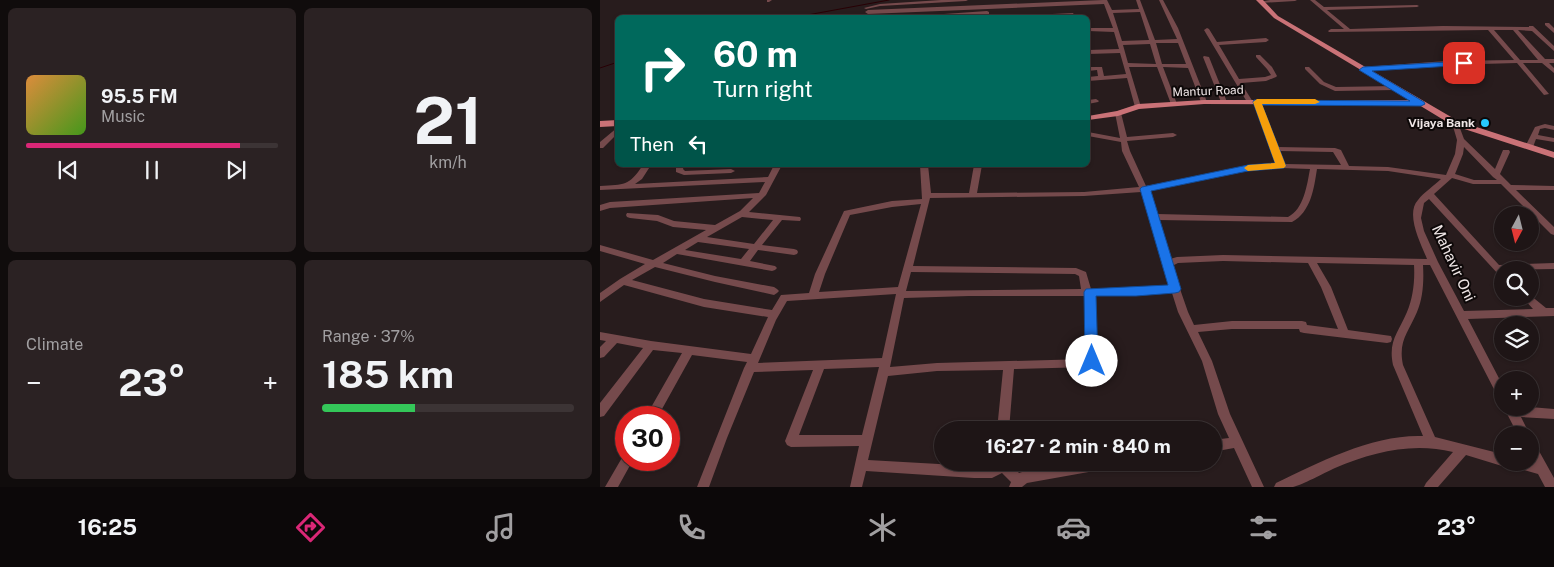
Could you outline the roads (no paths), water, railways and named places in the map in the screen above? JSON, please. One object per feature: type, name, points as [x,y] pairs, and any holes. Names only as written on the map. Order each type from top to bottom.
[{"type":"main road","points":[[1263,1],[1276,17],[1453,119],[1554,156]]},
{"type":"main road","points":[[1366,69],[1454,123],[1554,152]]},
{"type":"main road","name":"Mantur Road","points":[[1090,118],[1118,113],[1138,107],[1204,102],[1421,104]]},
{"type":"main road","points":[[600,125],[615,126]]},
{"type":"street","points":[[863,0],[870,15]]},
{"type":"street","points":[[866,9],[880,5],[966,0]]},
{"type":"street","points":[[1138,0],[1166,86],[1174,104]]},
{"type":"street","points":[[1161,0],[1180,41],[1204,102]]},
{"type":"street","points":[[1263,1],[1295,0]]},
{"type":"street","points":[[1312,0],[1348,30]]},
{"type":"street","points":[[1381,0],[1389,7]]},
{"type":"street","points":[[866,9],[987,3],[1006,8],[1105,1],[1116,30],[1138,107]]},
{"type":"street","points":[[1070,2],[1073,15]]},
{"type":"street","points":[[987,3],[987,15]]},
{"type":"street","points":[[1323,9],[1417,6]]},
{"type":"street","points":[[1110,12],[1142,10]]},
{"type":"street","points":[[1547,24],[1554,30]]},
{"type":"street","points":[[1529,25],[1554,48]]},
{"type":"street","points":[[1331,31],[1443,28],[1534,30]]},
{"type":"street","points":[[1490,29],[1546,94]]},
{"type":"street","points":[[1090,30],[1116,30]]},
{"type":"street","points":[[1207,30],[1254,102],[1281,166]]},
{"type":"street","points":[[1515,30],[1554,71]]},
{"type":"street","points":[[1216,44],[1266,40]]},
{"type":"street","points":[[1119,43],[1180,41]]},
{"type":"street","points":[[1090,52],[1121,51]]},
{"type":"street","points":[[1238,80],[1266,79],[1274,76],[1270,68],[1258,56]]},
{"type":"street","points":[[1206,57],[1224,102]]},
{"type":"street","points":[[1366,69],[1446,63],[1554,61]]},
{"type":"street","points":[[1125,65],[1190,66]]},
{"type":"street","points":[[1090,69],[1100,68],[1102,78]]},
{"type":"street","points":[[1308,68],[1322,83],[1335,89],[1395,88]]},
{"type":"street","points":[[1090,79],[1128,76]]},
{"type":"street","points":[[1090,102],[1096,102]]},
{"type":"street","points":[[1118,113],[1126,151],[1145,189],[1175,289],[1191,329],[1207,361],[1224,414],[1258,487]]},
{"type":"street","points":[[1454,123],[1461,140],[1554,232]]},
{"type":"street","points":[[1530,144],[1537,128],[1540,126],[1554,128]]},
{"type":"street","points":[[600,146],[615,129]]},
{"type":"street","points":[[1090,134],[1124,140],[1173,135]]},
{"type":"street","points":[[1534,136],[1554,140]]},
{"type":"street","points":[[1449,176],[1459,154],[1461,140]]},
{"type":"street","points":[[1275,149],[1335,150],[1346,167]]},
{"type":"street","points":[[1496,175],[1506,152]]},
{"type":"street","points":[[813,296],[820,274],[847,213],[927,198],[1084,194],[1145,189],[1248,168],[1281,166],[1388,169],[1449,176],[1473,182],[1554,188]]},
{"type":"street","points":[[629,185],[646,167]]},
{"type":"street","points":[[680,167],[679,170],[684,173],[732,168]]},
{"type":"street","points":[[601,296],[623,281],[740,214],[761,195],[777,167]]},
{"type":"street","points":[[856,487],[901,293],[927,198],[924,167]]},
{"type":"street","points":[[972,196],[978,167]]},
{"type":"street","points":[[1154,217],[1289,220],[1296,218],[1300,214],[1314,167]]},
{"type":"street","points":[[725,181],[732,168]]},
{"type":"street","name":"Mahavir Oni","points":[[1449,176],[1420,202],[1417,218],[1420,231],[1433,262],[1494,379]]},
{"type":"street","points":[[600,188],[771,179]]},
{"type":"street","points":[[1429,194],[1470,241],[1494,264]]},
{"type":"street","points":[[600,208],[610,205],[761,195]]},
{"type":"street","points":[[740,214],[797,219]]},
{"type":"street","points":[[630,215],[658,218],[673,224],[716,228]]},
{"type":"street","points":[[743,263],[780,218]]},
{"type":"street","points":[[696,239],[794,252]]},
{"type":"street","points":[[600,248],[724,281],[774,291]]},
{"type":"street","points":[[676,251],[772,268]]},
{"type":"street","points":[[1166,264],[1177,260],[1223,258],[1433,262]]},
{"type":"street","points":[[1311,260],[1326,287],[1345,335]]},
{"type":"street","points":[[1418,262],[1419,276],[1413,310],[1396,342],[1395,353],[1398,365],[1431,441]]},
{"type":"street","points":[[1539,267],[1554,266]]},
{"type":"street","points":[[600,336],[690,350],[752,363],[937,367],[1078,365],[1092,361],[1088,292],[1083,274],[1076,270],[908,269]]},
{"type":"street","points":[[623,281],[704,303],[772,314]]},
{"type":"street","points":[[702,487],[722,433],[772,314],[784,298],[901,293],[1136,292],[1175,289]]},
{"type":"street","points":[[1461,315],[1549,312]]},
{"type":"street","points":[[1191,329],[1232,325],[1303,327],[1345,335],[1387,339]]},
{"type":"street","points":[[600,354],[614,339]]},
{"type":"street","points":[[600,412],[651,345]]},
{"type":"street","points":[[658,406],[690,350]]},
{"type":"street","points":[[820,365],[791,441],[866,440]]},
{"type":"street","points":[[1004,421],[1009,366]]},
{"type":"street","points":[[1539,412],[1554,414]]},
{"type":"street","points":[[1280,487],[1341,458],[1400,443],[1431,441],[1494,458]]},
{"type":"street","points":[[1222,444],[1237,442]]},
{"type":"street","points":[[1430,487],[1463,450]]},
{"type":"street","points":[[1539,463],[1552,487]]},
{"type":"street","points":[[861,465],[934,470]]},
{"type":"street","points":[[611,487],[620,471]]},
{"type":"street","points":[[958,471],[993,471]]},
{"type":"street","points":[[1007,471],[1017,484],[1025,477],[1059,471]]},
{"type":"waterway","points":[[807,15],[889,0]]},
{"type":"waterway","points":[[600,68],[615,63]]},
{"type":"place","name":"Vijaya Bank","points":[[1485,123]]}]
